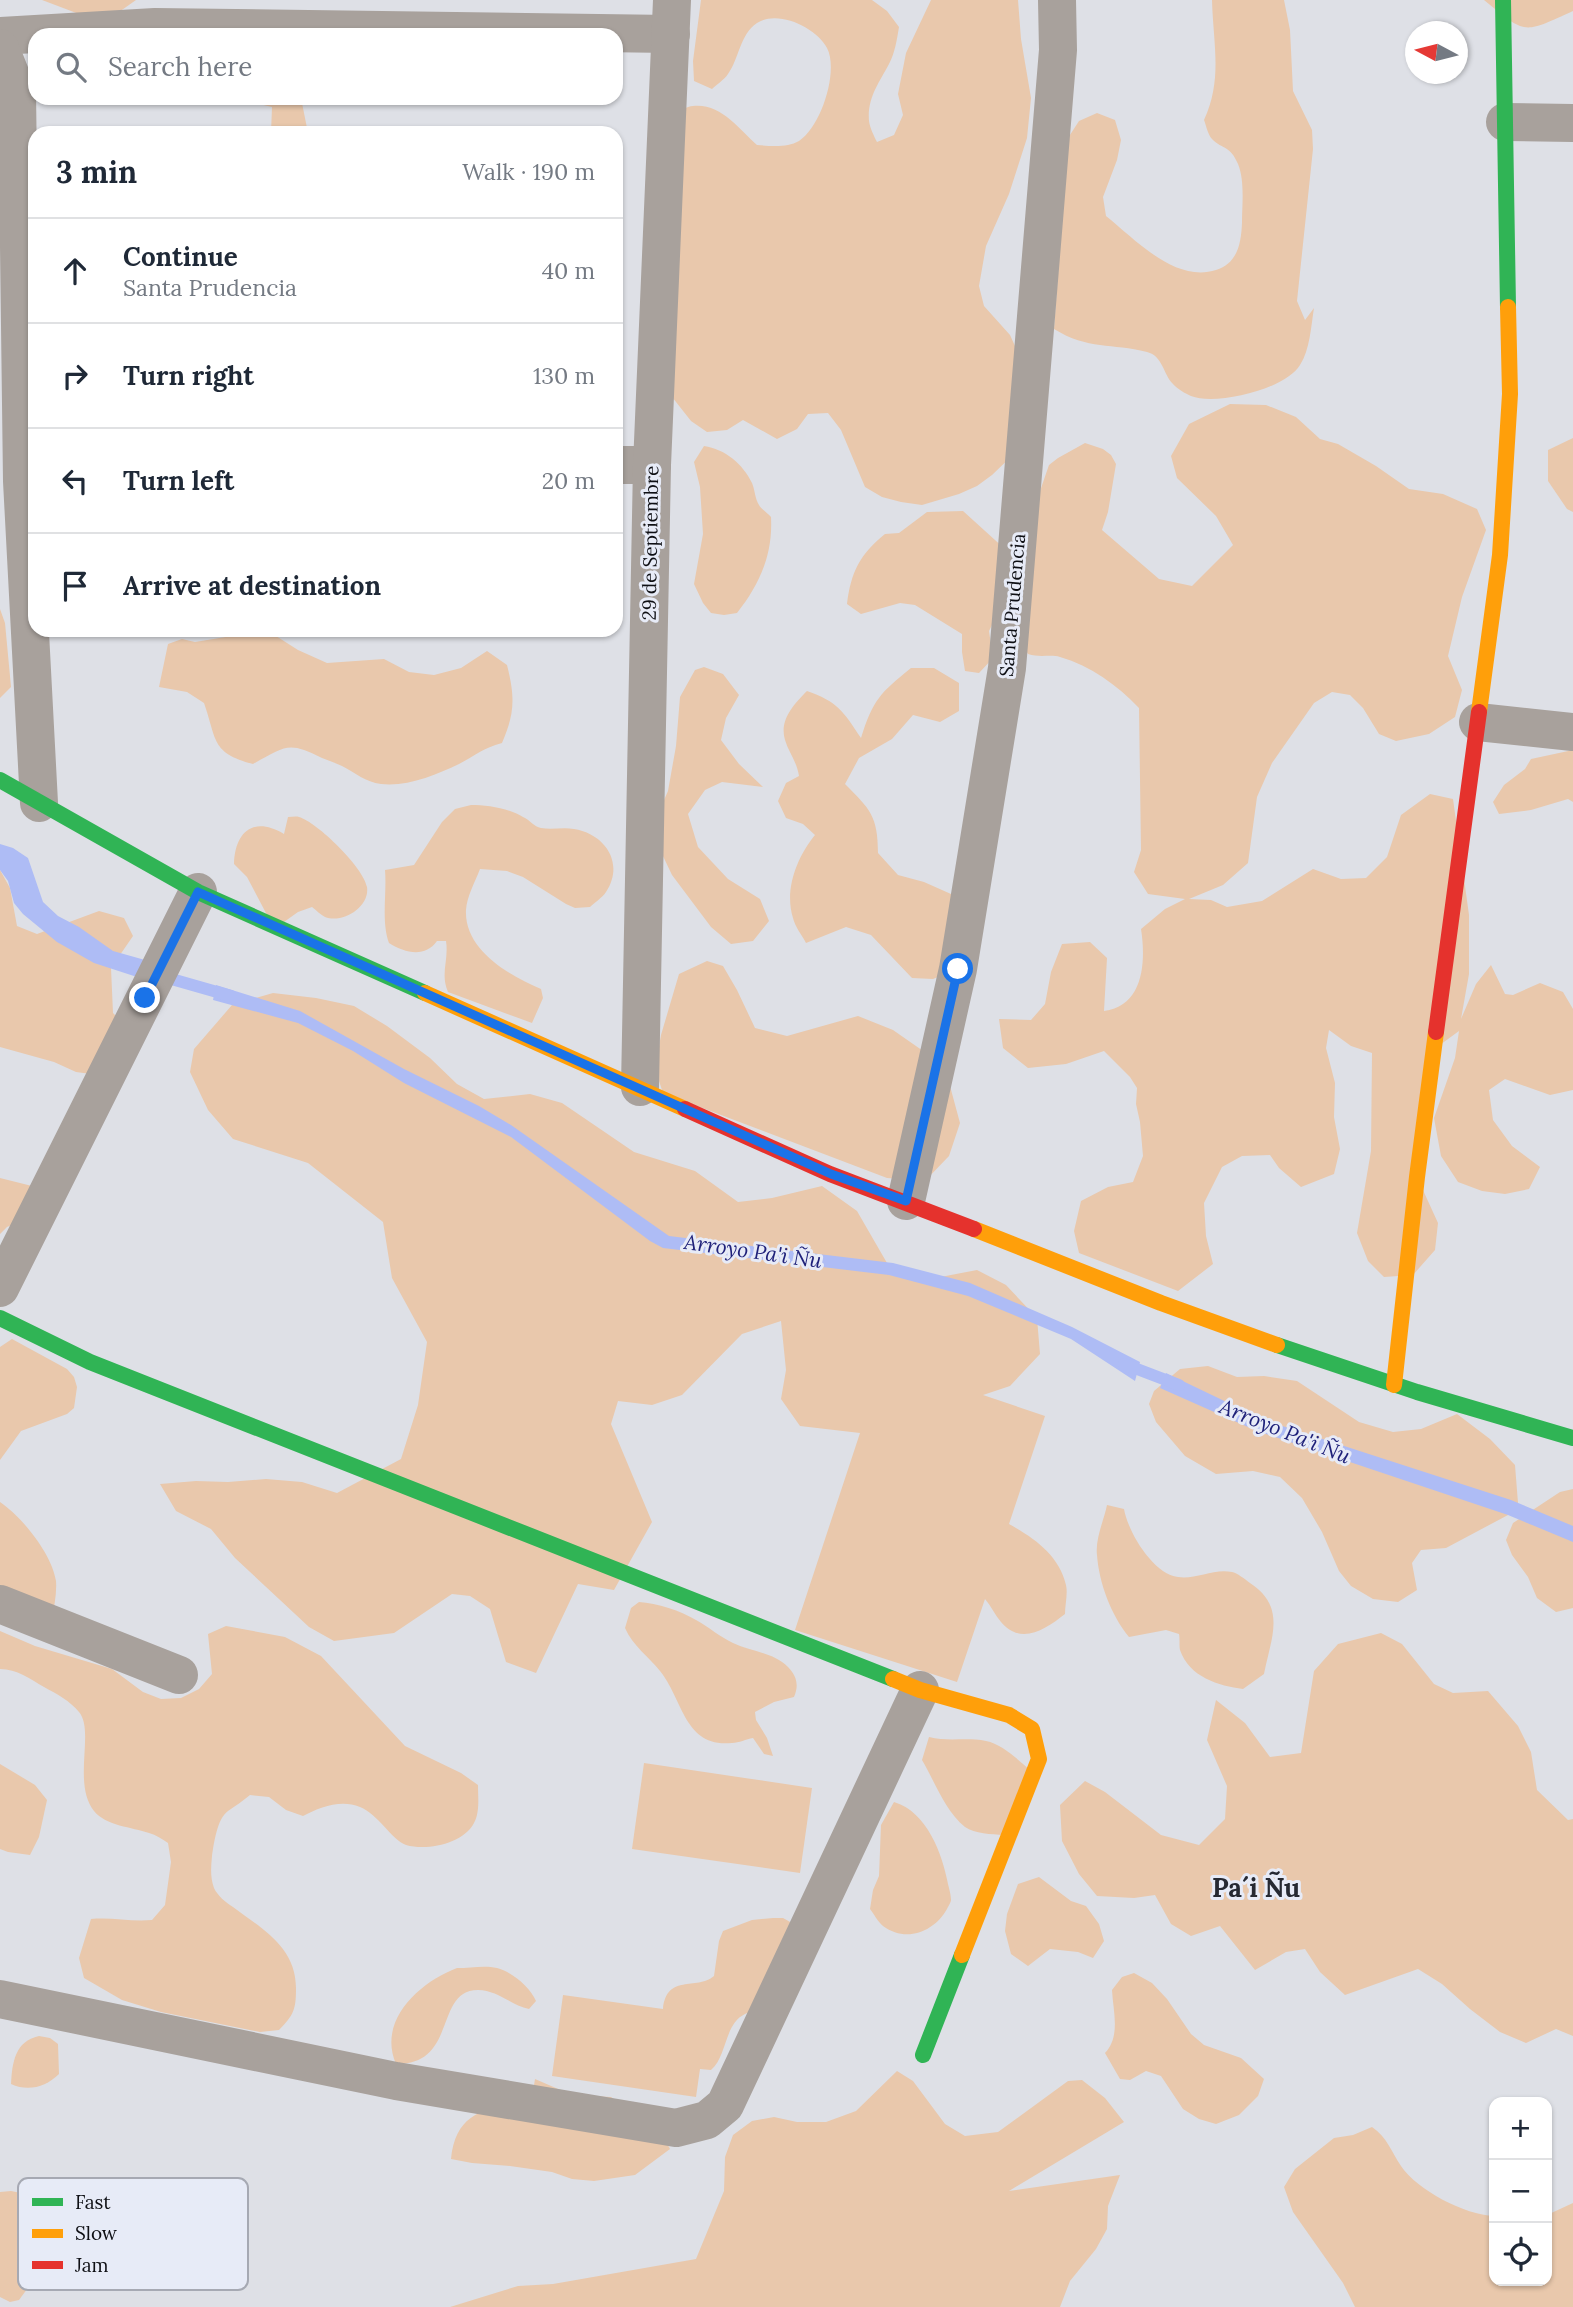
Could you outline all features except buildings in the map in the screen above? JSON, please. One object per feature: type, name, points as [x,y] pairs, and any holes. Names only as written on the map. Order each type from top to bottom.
[{"type":"street","name":"Santa Prudencia","points":[[906,1201],[958,969],[1007,668],[1058,50],[1057,0]]},
{"type":"street","points":[[1394,1385],[1418,1164],[1500,555],[1510,394],[1503,0]]},
{"type":"street","points":[[138,28],[330,14],[671,17]]},
{"type":"street","name":"29 de Septiembre","points":[[640,1087],[634,465],[671,17]]},
{"type":"street","points":[[0,36],[28,34]]},
{"type":"street","points":[[0,48],[17,91],[28,467]]},
{"type":"street","points":[[1505,122],[1573,123]]},
{"type":"street","points":[[33,637],[38,803]]},
{"type":"street","points":[[1478,722],[1573,732]]},
{"type":"street","points":[[0,780],[198,892],[831,1174],[906,1201],[1162,1304],[1394,1385],[1573,1438]]},
{"type":"street","points":[[0,1288],[198,892]]},
{"type":"street","points":[[0,1318],[90,1362],[920,1690],[1009,1715],[1031,1729],[1040,1759],[923,2055]]},
{"type":"street","points":[[0,1604],[179,1675]]},
{"type":"street","points":[[0,1998],[396,2081],[676,2128],[706,2120],[725,2105],[920,1690]]},
{"type":"shaded area","points":[[42,0],[136,0],[119,12],[79,14]]},
{"type":"shaded area","points":[[701,0],[872,0],[887,11],[899,27],[893,55],[874,91],[870,105],[870,124],[877,142],[894,135],[903,115],[898,94],[906,53],[931,0],[1018,0],[1021,39],[1031,98],[1027,138],[1009,194],[986,246],[979,286],[984,306],[1010,335],[1034,388],[1019,449],[977,486],[922,505],[882,497],[865,487],[841,430],[828,413],[808,414],[797,429],[777,439],[743,420],[727,430],[707,432],[691,421],[665,388],[673,115],[688,107],[703,106],[729,118],[757,145],[789,145],[799,141],[814,124],[826,98],[831,70],[827,48],[815,34],[786,19],[775,18],[766,19],[751,28],[728,74],[712,89],[694,81],[693,61]]},
{"type":"shaded area","points":[[1212,0],[1284,0],[1290,30],[1293,91],[1312,130],[1313,149],[1297,301],[1305,320],[1314,308],[1306,352],[1292,374],[1250,393],[1202,399],[1174,386],[1160,361],[1152,354],[1089,343],[1054,329],[1068,138],[1079,121],[1097,113],[1115,120],[1121,140],[1117,160],[1103,197],[1106,216],[1157,257],[1186,270],[1216,270],[1229,263],[1237,251],[1241,238],[1242,178],[1232,154],[1211,137],[1204,120],[1210,105],[1215,75]]},
{"type":"shaded area","points":[[1484,0],[1573,0],[1573,11],[1544,24],[1526,27],[1509,20]]},
{"type":"shaded area","points":[[263,105],[302,105],[307,126],[271,126],[272,107]]},
{"type":"shaded area","points":[[1230,404],[1266,405],[1296,417],[1320,439],[1338,444],[1409,489],[1443,494],[1477,509],[1486,530],[1462,597],[1448,656],[1462,690],[1455,717],[1429,734],[1396,741],[1379,734],[1363,708],[1350,695],[1332,692],[1314,703],[1272,763],[1257,797],[1248,863],[1223,885],[1189,899],[1211,900],[1227,907],[1262,901],[1313,869],[1341,879],[1366,878],[1387,857],[1401,815],[1430,794],[1453,799],[1469,915],[1469,974],[1461,1019],[1476,984],[1491,965],[1505,994],[1513,995],[1540,983],[1563,992],[1573,1009],[1573,1090],[1550,1095],[1505,1079],[1489,1090],[1493,1120],[1512,1146],[1540,1167],[1529,1189],[1505,1194],[1482,1191],[1458,1182],[1441,1156],[1434,1118],[1455,1058],[1459,1031],[1433,1050],[1417,1177],[1438,1223],[1435,1250],[1413,1275],[1384,1277],[1368,1261],[1357,1233],[1371,1151],[1372,1053],[1351,1046],[1329,1030],[1326,1048],[1335,1083],[1334,1117],[1340,1149],[1334,1174],[1301,1187],[1279,1168],[1270,1155],[1242,1156],[1222,1167],[1204,1203],[1206,1236],[1213,1264],[1178,1291],[1079,1253],[1074,1231],[1081,1201],[1108,1187],[1133,1182],[1143,1156],[1136,1104],[1137,1088],[1130,1077],[1104,1051],[1066,1064],[1028,1068],[1003,1048],[999,1019],[1031,1020],[1045,1004],[1051,972],[1062,944],[1090,942],[1107,958],[1104,1011],[1117,1007],[1127,1001],[1139,980],[1143,955],[1141,929],[1165,909],[1185,899],[1148,894],[1134,872],[1141,850],[1139,708],[1113,684],[1093,671],[1060,657],[1028,654],[1023,646],[1039,494],[1049,465],[1085,443],[1111,455],[1116,464],[1108,512],[1102,530],[1159,579],[1192,586],[1233,545],[1216,516],[1177,478],[1171,456],[1189,424]]},
{"type":"shaded area","points":[[1573,438],[1573,512],[1567,509],[1548,481],[1548,450]]},
{"type":"shaded area","points":[[704,446],[719,450],[738,464],[752,483],[759,505],[771,517],[770,544],[763,568],[737,613],[711,613],[694,584],[703,534],[700,487],[694,462]]},
{"type":"shaded area","points":[[963,511],[1006,550],[999,611],[989,631],[993,658],[979,673],[965,671],[962,634],[915,605],[900,603],[861,614],[847,604],[858,564],[885,534],[899,533],[927,512]]},
{"type":"shaded area","points":[[0,609],[5,623],[11,687],[0,698]]},
{"type":"shaded area","points":[[226,637],[278,637],[327,663],[384,659],[409,672],[434,675],[461,668],[487,651],[507,665],[512,705],[509,723],[502,743],[431,776],[411,782],[381,784],[370,781],[340,765],[294,748],[280,750],[253,764],[239,760],[222,750],[214,736],[204,703],[187,692],[159,687],[168,644],[182,639],[195,642]]},
{"type":"shaded area","points":[[704,667],[723,674],[739,695],[726,718],[721,740],[739,764],[763,787],[722,782],[705,790],[688,814],[698,847],[728,879],[760,899],[769,921],[753,941],[731,944],[711,927],[672,875],[662,854],[657,816],[668,791],[676,746],[680,697],[695,670]]},
{"type":"shaded area","points":[[911,668],[934,668],[959,683],[959,711],[940,722],[913,715],[892,739],[859,758],[845,784],[871,814],[878,853],[898,875],[924,882],[951,894],[958,969],[933,979],[912,978],[871,935],[846,927],[806,943],[794,921],[790,896],[798,864],[815,835],[803,824],[786,818],[778,801],[786,783],[799,776],[785,740],[784,726],[793,707],[807,691],[839,708],[861,738],[879,698]]},
{"type":"shaded area","points":[[1573,750],[1573,802],[1568,799],[1531,810],[1499,814],[1493,802],[1504,785],[1525,769],[1531,759]]},
{"type":"shaded area","points":[[471,805],[511,811],[541,828],[570,828],[585,832],[603,843],[612,861],[611,881],[604,894],[590,907],[575,908],[523,877],[507,871],[480,869],[467,905],[467,924],[481,949],[491,960],[516,977],[541,989],[543,998],[532,1023],[448,992],[445,979],[446,941],[437,941],[421,952],[402,949],[389,943],[385,917],[385,870],[414,865],[442,822],[455,809]]},
{"type":"shaded area","points":[[288,817],[299,817],[317,827],[358,869],[367,887],[367,894],[354,912],[332,919],[312,907],[298,912],[284,922],[267,915],[247,877],[234,864],[235,852],[242,835],[255,827],[264,826],[284,834]]},
{"type":"shaded area","points":[[0,870],[10,888],[17,926],[37,934],[99,911],[124,918],[133,936],[111,968],[113,1013],[136,1036],[106,1076],[76,1072],[54,1062],[0,1047]]},
{"type":"shaded area","points":[[707,961],[723,966],[755,1028],[787,1036],[858,1016],[893,1030],[926,1053],[950,1086],[960,1123],[949,1156],[925,1181],[887,1178],[663,1093],[655,1069],[661,1035],[679,974]]},
{"type":"shaded area","points":[[273,993],[354,1006],[387,1026],[430,1058],[457,1084],[484,1099],[530,1094],[562,1103],[634,1152],[695,1171],[738,1202],[772,1198],[822,1186],[857,1211],[887,1263],[930,1279],[977,1270],[1006,1285],[1037,1318],[1040,1354],[1010,1386],[983,1395],[1045,1416],[1009,1524],[1044,1548],[1058,1565],[1067,1588],[1065,1614],[1033,1633],[1017,1633],[1001,1622],[985,1599],[957,1682],[795,1630],[860,1433],[800,1426],[781,1399],[786,1370],[781,1321],[742,1334],[682,1395],[652,1405],[618,1401],[611,1424],[652,1522],[614,1590],[578,1584],[536,1673],[506,1662],[490,1609],[470,1596],[452,1594],[394,1633],[334,1641],[309,1627],[235,1558],[211,1529],[176,1511],[160,1484],[266,1479],[302,1482],[337,1493],[401,1459],[418,1405],[427,1342],[392,1278],[383,1222],[308,1163],[233,1139],[208,1110],[190,1072],[194,1049],[232,1005]]},
{"type":"shaded area","points":[[0,1178],[36,1187],[38,1213],[7,1227],[0,1234]]},
{"type":"shaded area","points":[[12,1339],[67,1369],[74,1377],[77,1387],[74,1408],[67,1414],[21,1431],[0,1460],[0,1347]]},
{"type":"shaded area","points":[[1208,1366],[1237,1377],[1264,1376],[1297,1381],[1359,1422],[1393,1432],[1421,1429],[1457,1414],[1490,1439],[1515,1465],[1518,1503],[1508,1515],[1446,1548],[1421,1550],[1412,1563],[1417,1590],[1398,1602],[1373,1599],[1351,1586],[1339,1571],[1322,1532],[1302,1498],[1280,1477],[1253,1471],[1216,1474],[1185,1456],[1156,1422],[1149,1404],[1154,1391],[1180,1369]]},
{"type":"shaded area","points":[[1573,1489],[1573,1608],[1556,1612],[1537,1598],[1506,1540],[1513,1523],[1560,1492]]},
{"type":"shaded area","points":[[0,1502],[26,1526],[49,1559],[56,1581],[52,1619],[0,1624]]},
{"type":"shaded area","points":[[1107,1505],[1124,1509],[1136,1540],[1151,1560],[1169,1574],[1191,1577],[1232,1572],[1262,1592],[1269,1602],[1274,1624],[1264,1674],[1243,1689],[1224,1685],[1206,1679],[1190,1667],[1180,1650],[1179,1634],[1166,1630],[1129,1637],[1111,1609],[1098,1566],[1097,1543]]},
{"type":"shaded area","points":[[639,1602],[683,1614],[733,1643],[776,1658],[791,1670],[796,1681],[794,1697],[774,1702],[755,1712],[756,1720],[767,1738],[773,1756],[764,1754],[753,1738],[735,1743],[716,1742],[704,1738],[694,1730],[668,1682],[625,1628],[631,1608]]},
{"type":"shaded area","points":[[226,1626],[285,1637],[321,1656],[405,1746],[461,1773],[478,1785],[476,1819],[469,1830],[453,1841],[434,1846],[406,1845],[395,1838],[367,1810],[353,1805],[331,1805],[303,1816],[286,1810],[269,1797],[250,1795],[224,1815],[212,1856],[211,1876],[214,1888],[225,1901],[275,1940],[284,1950],[294,1974],[295,2007],[279,2030],[260,2032],[161,2012],[122,2000],[84,1978],[79,1958],[91,1919],[152,1920],[165,1905],[171,1862],[168,1843],[152,1834],[105,1820],[94,1811],[85,1786],[85,1732],[79,1712],[63,1698],[28,1678],[0,1669],[0,1631],[35,1646],[112,1669],[143,1692],[161,1699],[181,1698],[199,1689],[212,1674],[208,1634]]},
{"type":"shaded area","points":[[1381,1633],[1402,1644],[1434,1684],[1453,1693],[1488,1691],[1518,1726],[1531,1752],[1537,1790],[1568,1820],[1573,1819],[1573,2036],[1556,2029],[1526,2043],[1500,2032],[1442,1984],[1418,1969],[1345,1995],[1320,1972],[1305,1949],[1286,1952],[1255,1970],[1220,1926],[1191,1936],[1171,1924],[1155,1895],[1134,1898],[1097,1896],[1079,1874],[1062,1841],[1060,1805],[1085,1781],[1105,1792],[1161,1835],[1199,1845],[1225,1819],[1227,1786],[1207,1740],[1216,1700],[1245,1723],[1270,1757],[1301,1753],[1314,1671],[1338,1644]]},
{"type":"shaded area","points":[[929,1737],[992,1743],[1009,1752],[1029,1769],[1004,1835],[969,1829],[952,1813],[922,1760]]},
{"type":"shaded area","points":[[644,1763],[812,1788],[800,1873],[632,1849]]},
{"type":"shaded area","points":[[0,1764],[35,1785],[47,1800],[39,1837],[30,1855],[0,1849]]},
{"type":"shaded area","points":[[894,1802],[916,1815],[931,1835],[942,1860],[951,1896],[947,1909],[935,1924],[919,1933],[901,1934],[892,1931],[883,1926],[870,1909],[873,1890],[879,1876],[881,1825]]},
{"type":"shaded area","points":[[1039,1877],[1071,1901],[1086,1906],[1099,1924],[1104,1941],[1093,1958],[1078,1952],[1050,1949],[1028,1966],[1011,1954],[1005,1931],[1007,1914],[1018,1884]]},
{"type":"shaded area","points":[[783,1918],[792,1923],[778,2006],[753,2011],[738,2019],[716,2064],[711,2070],[700,2069],[696,2097],[552,2076],[563,1995],[663,2009],[670,1991],[676,1987],[714,1976],[723,1931],[752,1920]]},
{"type":"shaded area","points":[[488,1967],[503,1970],[525,1985],[536,2001],[529,2009],[485,1991],[464,1993],[455,2002],[438,2041],[429,2053],[416,2061],[396,2064],[392,2032],[405,2005],[429,1983],[457,1968]]},
{"type":"shaded area","points":[[1134,1973],[1152,1983],[1167,1999],[1191,2034],[1204,2045],[1241,2058],[1264,2079],[1258,2096],[1239,2115],[1216,2124],[1199,2119],[1183,2109],[1161,2076],[1146,2071],[1130,2080],[1120,2079],[1105,2053],[1115,2031],[1112,1990],[1122,1977]]},
{"type":"shaded area","points":[[39,2036],[50,2038],[58,2044],[59,2074],[36,2087],[24,2088],[11,2084],[16,2054],[25,2043]]},
{"type":"shaded area","points":[[897,2071],[913,2081],[945,2124],[965,2136],[998,2132],[1068,2081],[1082,2080],[1105,2098],[1124,2122],[1009,2191],[1120,2175],[1108,2206],[1107,2229],[1096,2249],[1070,2281],[1060,2307],[450,2307],[518,2286],[553,2284],[696,2259],[724,2191],[725,2157],[733,2135],[752,2121],[774,2117],[797,2122],[826,2122],[856,2111]]},
{"type":"shaded area","points":[[535,2079],[572,2095],[611,2097],[661,2132],[670,2149],[635,2175],[594,2181],[572,2179],[552,2172],[451,2159],[454,2142],[468,2120],[490,2109],[532,2098]]},
{"type":"shaded area","points":[[1372,2127],[1381,2135],[1408,2175],[1418,2184],[1456,2206],[1489,2216],[1489,2286],[1552,2286],[1552,2213],[1573,2203],[1573,2307],[1355,2307],[1343,2283],[1293,2212],[1284,2187],[1295,2169],[1334,2138],[1353,2135]]},
{"type":"shaded area","points":[[0,2192],[18,2192],[18,2290],[26,2290],[19,2300],[10,2302],[0,2297]]},
{"type":"water","points":[[0,844],[13,848],[28,858],[43,902],[58,916],[113,951],[145,960],[137,977],[94,963],[57,942],[23,914],[14,903],[8,881],[0,870]]},
{"type":"water","points":[[216,985],[300,1011],[404,1069],[479,1106],[511,1125],[669,1236],[893,1263],[970,1283],[1072,1327],[1140,1362],[1135,1381],[1071,1339],[968,1296],[889,1275],[663,1248],[511,1137],[404,1083],[353,1051],[298,1023],[213,1000]]},
{"type":"water","points":[[1166,1373],[1264,1420],[1511,1500],[1573,1526],[1573,1542],[1508,1515],[1257,1431],[1160,1388]]},
{"type":"waterway","name":"Arroyo Pa'i Ñu","points":[[161,976],[231,996]]},
{"type":"waterway","name":"Arroyo Pa'i Ñu","points":[[1124,1364],[1179,1385]]},
{"type":"traffic: fast","points":[[1503,0],[1508,307]]},
{"type":"traffic: fast","points":[[0,780],[198,892],[425,993]]},
{"type":"traffic: fast","points":[[0,1318],[90,1362],[893,1679]]},
{"type":"traffic: fast","points":[[1277,1345],[1417,1392],[1573,1438]]},
{"type":"traffic: fast","points":[[923,2055],[962,1955]]},
{"type":"traffic: slow","points":[[1479,712],[1500,555],[1510,394],[1508,307]]},
{"type":"traffic: slow","points":[[425,993],[685,1109]]},
{"type":"traffic: slow","points":[[1394,1385],[1436,1032]]},
{"type":"traffic: slow","points":[[974,1229],[1161,1303],[1277,1345]]},
{"type":"traffic: slow","points":[[893,1679],[920,1690],[1009,1715],[1032,1729],[1039,1759],[962,1955]]},
{"type":"traffic: jam","points":[[1436,1032],[1479,712]]},
{"type":"traffic: jam","points":[[685,1109],[830,1174],[974,1229]]},
{"type":"district","name":"Pa´i Ñu","points":[[1256,1887]]},
{"type":"route","points":[[145,998],[198,892],[831,1174],[906,1201],[958,969]]}]
